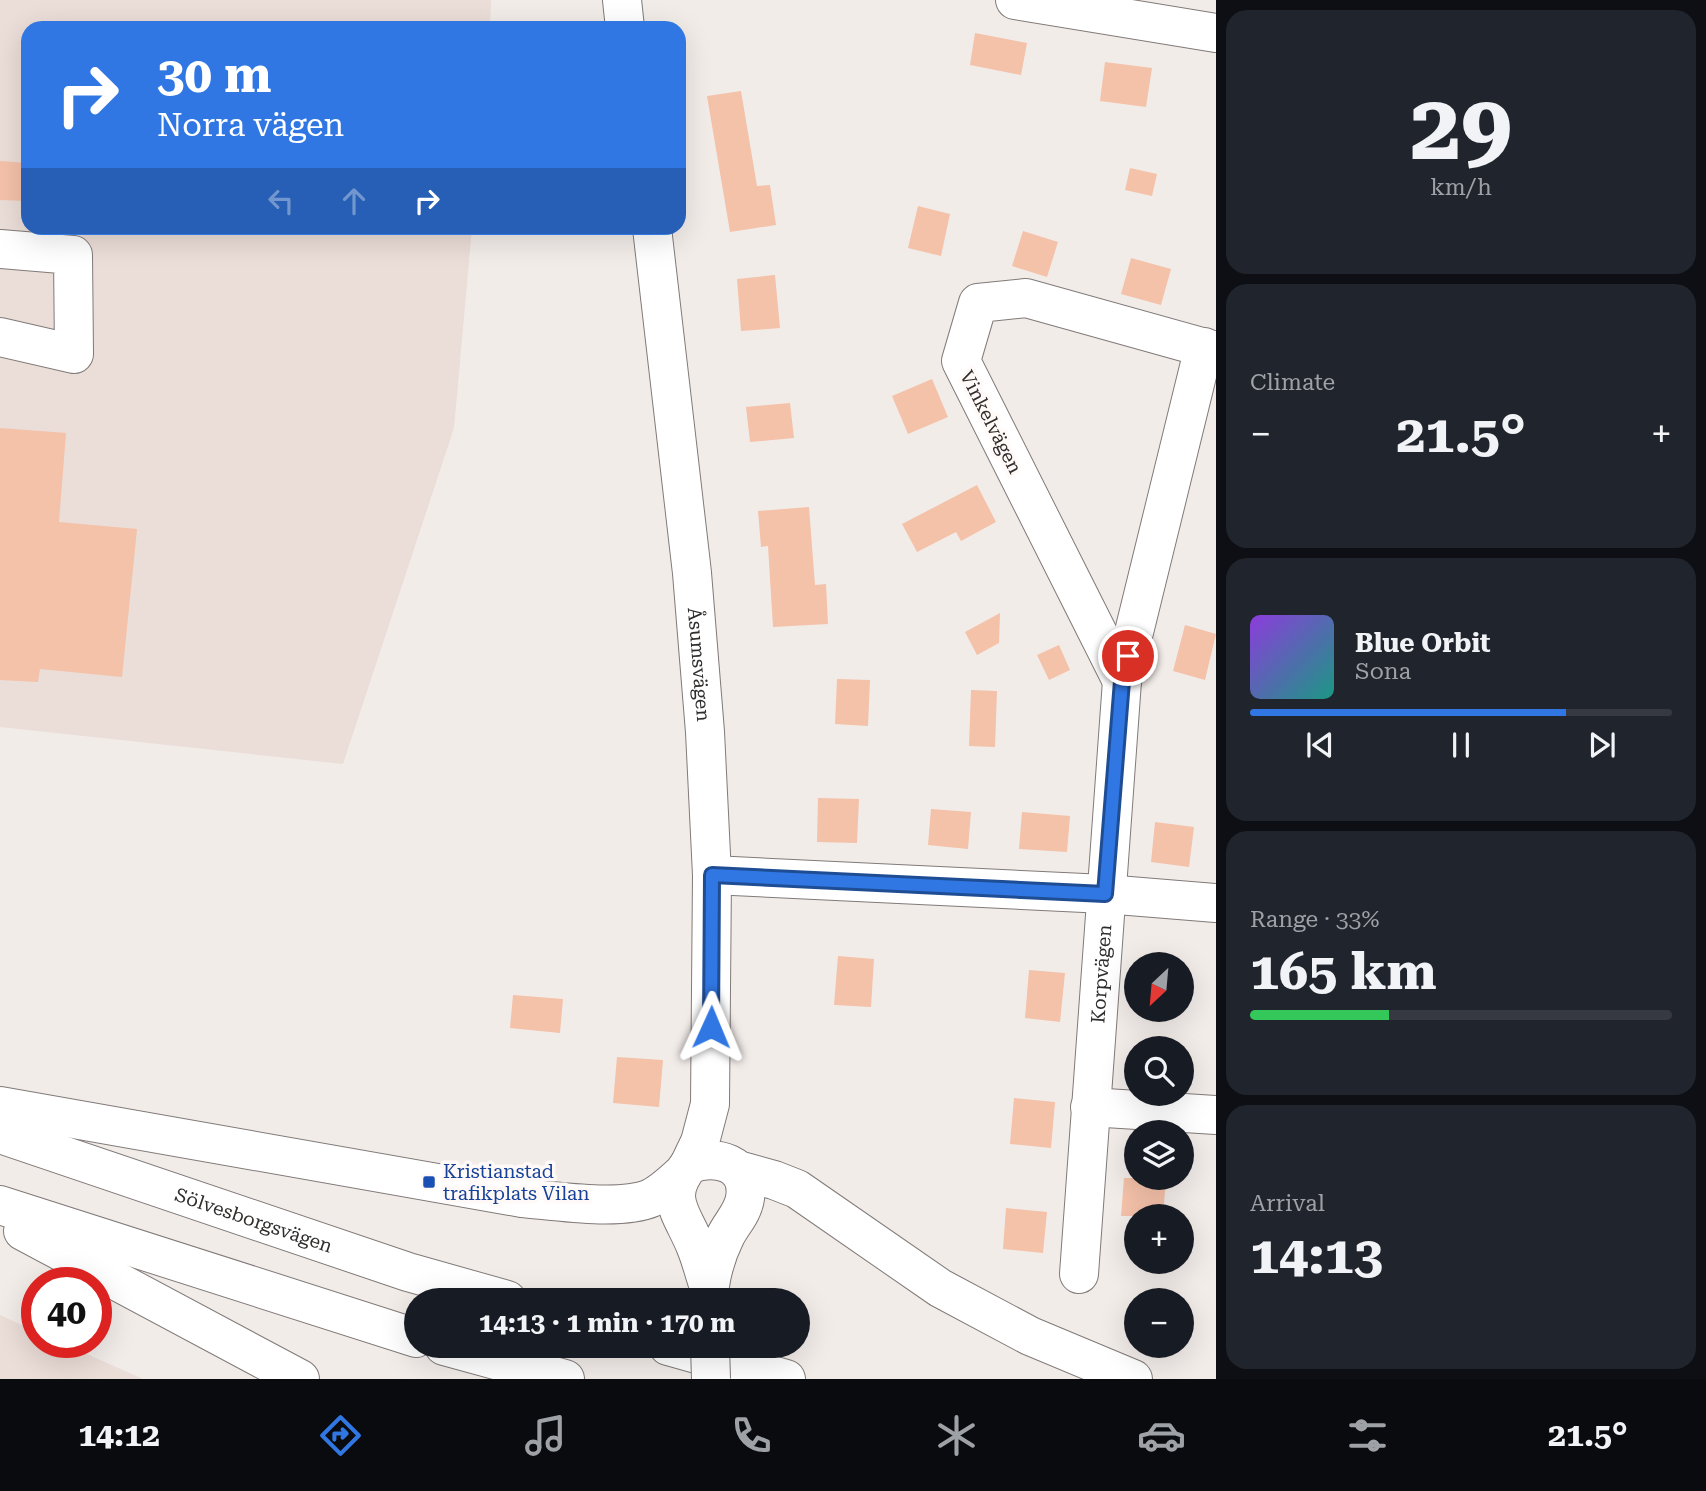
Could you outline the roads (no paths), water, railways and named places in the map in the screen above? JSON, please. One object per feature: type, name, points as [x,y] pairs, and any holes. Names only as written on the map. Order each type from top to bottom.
[{"type":"main road","points":[[622,0],[624,21]]},
{"type":"main road","points":[[1015,0],[1216,33]]},
{"type":"main road","name":"Åsumsvägen","points":[[653,235],[691,573],[705,732],[712,875],[710,1104],[700,1142],[685,1170]]},
{"type":"main road","points":[[0,248],[74,255],[75,354],[0,337]]},
{"type":"main road","name":"Vinkelvägen","points":[[1122,681],[961,362],[978,303],[1026,298],[1210,349]]},
{"type":"main road","name":"Korpvägen","points":[[1079,1274],[1122,681],[1210,349]]},
{"type":"main road","points":[[712,875],[1105,894],[1216,903]]},
{"type":"main road","name":"Åsumsvägen","points":[[710,1104],[735,1167],[744,1182],[746,1197],[719,1251],[710,1288]]},
{"type":"main road","points":[[0,1106],[522,1198],[575,1203],[636,1202],[651,1198],[685,1170],[711,1159],[797,1189],[940,1288],[1030,1336],[1133,1379]]},
{"type":"main road","points":[[1090,1107],[1216,1115]]},
{"type":"main road","name":"Sölvesborgsvägen","points":[[0,1134],[408,1272],[465,1288]]},
{"type":"main road","points":[[685,1170],[675,1187],[675,1201],[695,1246],[707,1288]]},
{"type":"main road","points":[[0,1205],[404,1334]]},
{"type":"main road","points":[[0,1219],[300,1379]]},
{"type":"main road","points":[[488,1358],[565,1379]]},
{"type":"main road","points":[[710,1358],[711,1379]]},
{"type":"main road","points":[[711,1358],[786,1379]]},
{"type":"place","name":"Kristianstad trafikplats Vilan","points":[[429,1182]]}]
